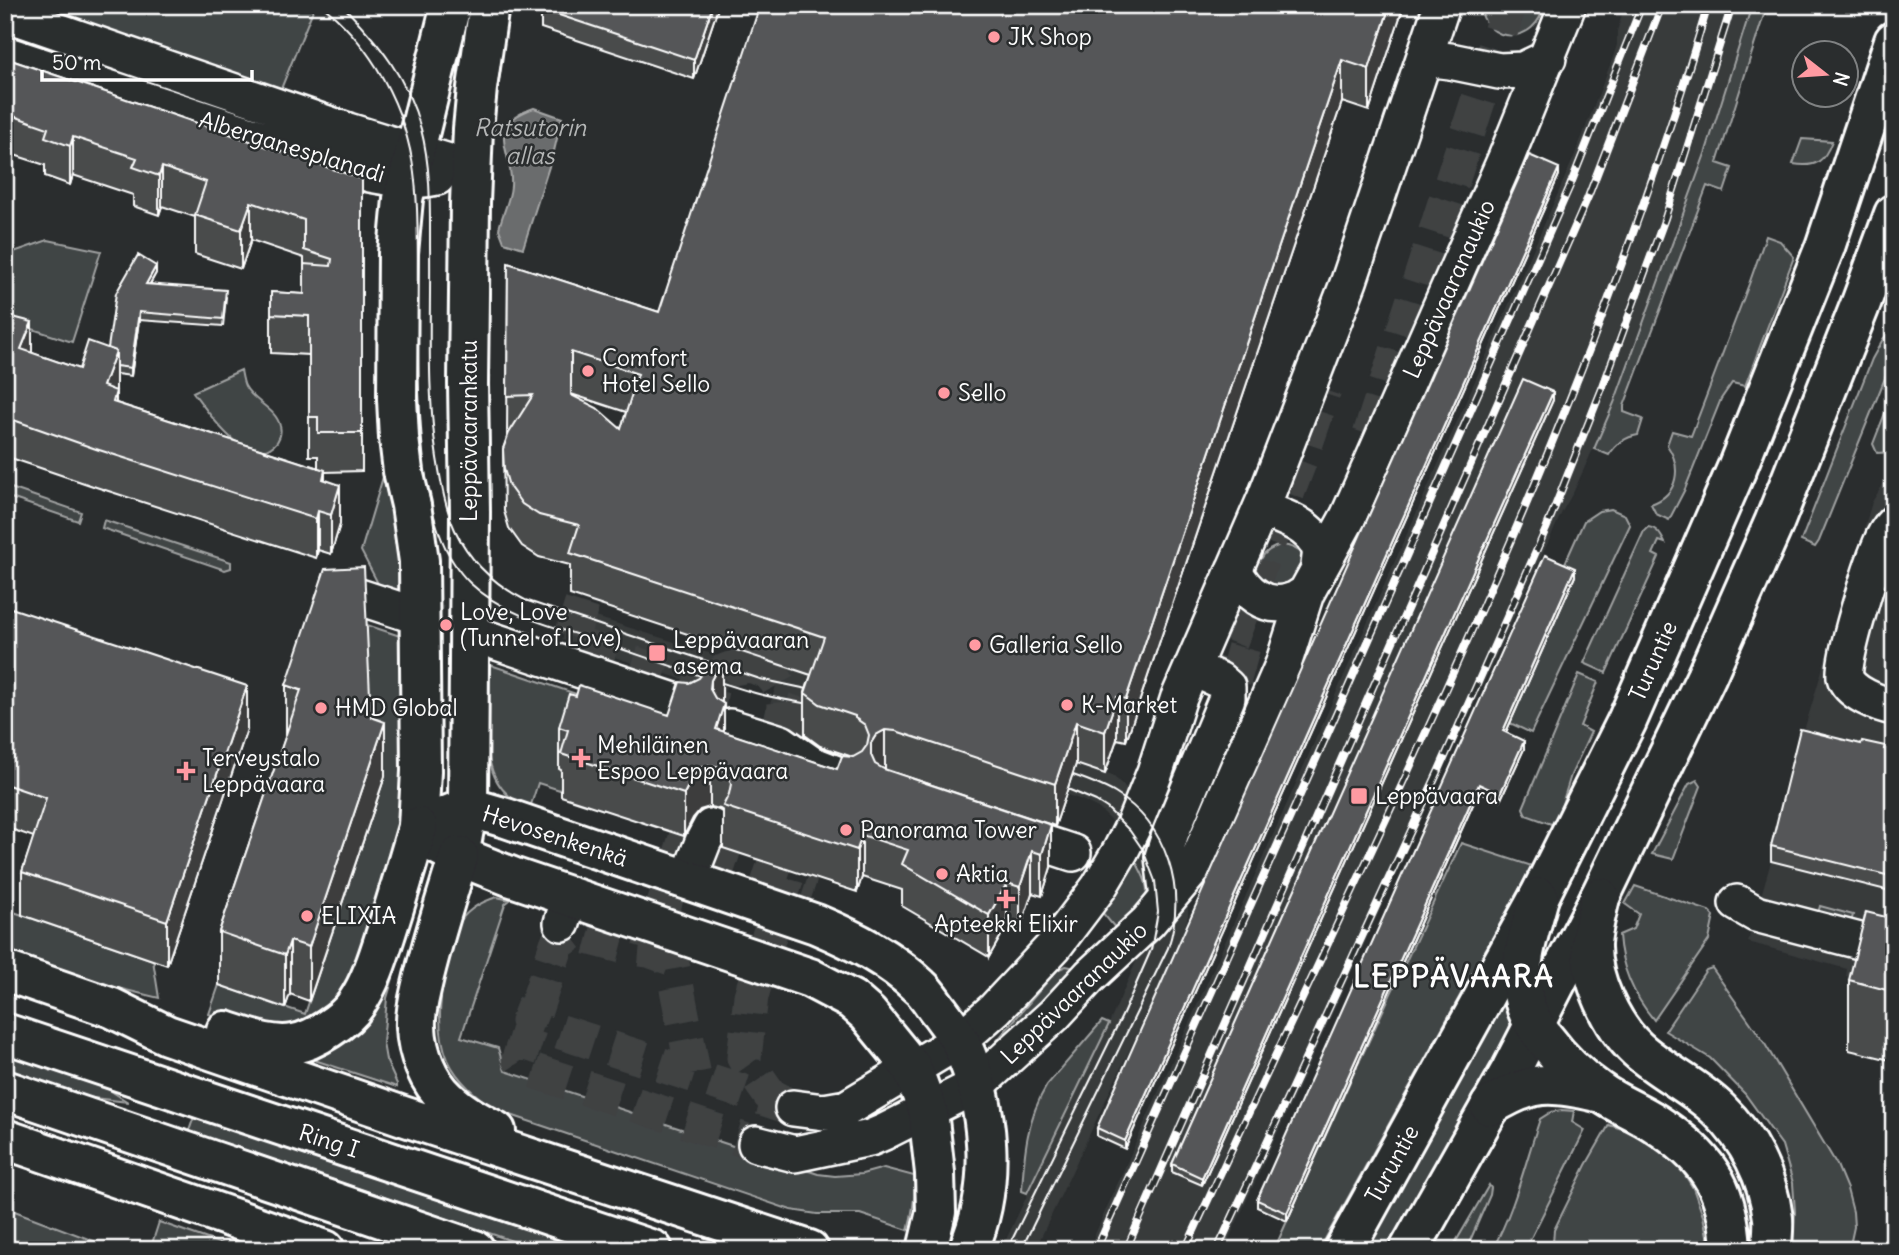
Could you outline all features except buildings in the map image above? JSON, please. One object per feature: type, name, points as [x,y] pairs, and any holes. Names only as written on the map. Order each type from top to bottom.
[{"type":"main road","points":[[112,1008],[171,1015],[268,1044],[293,1044],[315,1037],[355,1007],[368,985],[382,945],[418,827],[421,771],[419,561],[403,471],[397,399],[398,253],[403,199],[451,5]]},
{"type":"main road","name":"Leppävaarankatu","points":[[489,5],[477,88],[472,169],[468,384],[468,807],[459,856],[427,963],[416,1027],[420,1053],[428,1073],[446,1098],[473,1119],[565,1169]]},
{"type":"main road","name":"Turuntie","points":[[1344,1250],[1539,897],[1632,709],[1737,468],[1825,247],[1894,41]]},
{"type":"main road","points":[[1409,1250],[1490,1106],[1600,897],[1706,677],[1884,270],[1894,214],[1842,197]]},
{"type":"main road","points":[[1825,247],[1884,270]]},
{"type":"main road","name":"Hevosenkenkä","points":[[418,827],[468,807],[816,924],[852,939],[888,961],[922,988],[960,1040],[977,1085],[984,1123],[987,1177],[978,1221],[968,1250]]},
{"type":"main road","points":[[418,827],[439,846],[512,877],[566,910],[774,964],[832,988],[852,1000],[868,1014],[912,1068],[928,1111],[936,1212],[927,1250]]},
{"type":"main road","points":[[1539,897],[1524,958],[1521,983],[1524,1005],[1534,1024],[1560,1060],[1599,1092],[1655,1123],[1688,1149],[1710,1173],[1721,1195],[1730,1230],[1731,1250]]},
{"type":"main road","points":[[1600,897],[1591,946],[1599,985],[1608,1010],[1620,1030],[1637,1049],[1718,1108],[1740,1133],[1756,1159],[1766,1187],[1773,1219],[1772,1250]]},
{"type":"main road","points":[[5,971],[112,1008],[167,1035],[809,1250]]},
{"type":"main road","name":"Ring I","points":[[5,1033],[653,1250]]},
{"type":"main road","points":[[1490,1106],[1512,1092],[1538,1085],[1562,1084],[1599,1092]]},
{"type":"main road","points":[[5,1090],[475,1250]]},
{"type":"main road","points":[[5,1139],[325,1250]]},
{"type":"main road","points":[[159,1193],[212,1231],[261,1250]]},
{"type":"street","name":"Leppävaaranaukio","points":[[870,1138],[800,1115],[793,1108],[824,1112],[847,1108],[960,1040],[995,1009],[1055,946],[1121,850],[1155,772],[1178,700],[1261,509],[1349,281],[1442,5]]},
{"type":"street","name":"Leppävaaranaukio","points":[[755,1144],[795,1154],[870,1138],[977,1085],[1054,1015],[1090,976],[1148,922],[1196,864],[1283,665],[1313,580],[1348,517],[1364,481],[1506,158],[1568,5]]},
{"type":"street","name":"Alberganesplanadi","points":[[5,13],[335,126],[411,166],[421,181],[472,169]]},
{"type":"street","name":"Alberganesplanadi","points":[[5,54],[370,174],[411,166]]},
{"type":"street","points":[[1424,58],[1499,71],[1523,69],[1548,58]]},
{"type":"street","points":[[1234,570],[1241,583],[1256,597],[1273,604],[1290,602],[1313,580],[1320,551],[1312,536],[1295,523],[1261,509]]},
{"type":"street","points":[[1894,523],[1880,546],[1847,652],[1845,676],[1852,689],[1881,704],[1894,707]]},
{"type":"street","points":[[350,594],[405,612]]},
{"type":"street","points":[[485,638],[686,705]]},
{"type":"street","points":[[1168,898],[1163,866],[1165,850],[1227,698],[1227,687],[1219,680],[1192,668]]},
{"type":"street","points":[[730,727],[785,729],[811,764],[849,779]]},
{"type":"street","points":[[981,822],[1073,853]]},
{"type":"street","points":[[688,880],[711,827]]},
{"type":"street","points":[[1737,903],[1756,914],[1894,950]]},
{"type":"street","points":[[1055,946],[1072,954],[1086,966],[1090,976]]},
{"type":"shaded area","points":[[31,5],[315,5],[281,89]]},
{"type":"shaded area","points":[[1480,5],[1544,5],[1532,28],[1511,35],[1500,34],[1491,28]]},
{"type":"shaded area","points":[[1625,5],[1752,5],[1706,151],[1614,403],[1224,1250],[1088,1250],[1574,157],[1612,60]]},
{"type":"shaded area","points":[[1752,5],[1767,5],[1717,163],[1732,168],[1724,192],[1707,186],[1624,406],[1624,412],[1643,419],[1638,435],[1621,442],[1609,455],[1594,449],[1614,403],[1706,151]]},
{"type":"shaded area","points":[[1802,139],[1832,141],[1826,154],[1818,162],[1808,165],[1793,164]]},
{"type":"shaded area","points":[[1766,236],[1780,241],[1794,257],[1745,386],[1732,383],[1721,399],[1685,489],[1669,520],[1656,514],[1651,504],[1667,494],[1675,479],[1675,462],[1667,445],[1672,431],[1691,436]]},
{"type":"shaded area","points":[[48,240],[101,251],[72,342],[5,320],[5,262],[8,254]]},
{"type":"shaded area","points":[[1894,327],[1894,356],[1815,547],[1801,541],[1872,359],[1883,339]]},
{"type":"shaded area","points":[[241,370],[249,392],[274,414],[280,426],[277,441],[263,451],[251,450],[228,435],[193,392]]},
{"type":"shaded area","points":[[1894,390],[1894,452],[1877,453],[1873,444]]},
{"type":"shaded area","points":[[389,474],[405,603],[385,597],[361,551],[383,477]]},
{"type":"shaded area","points":[[1894,475],[1894,988],[1846,976],[1847,969],[1748,942],[1800,744],[1872,502],[1887,478]]},
{"type":"shaded area","points":[[5,486],[81,512],[78,521],[5,496]]},
{"type":"shaded area","points":[[1611,509],[1625,515],[1630,525],[1531,733],[1510,723],[1575,576],[1562,570],[1584,521],[1599,511]]},
{"type":"shaded area","points":[[104,520],[231,562],[231,568],[225,570],[102,528]]},
{"type":"shaded area","points":[[1648,527],[1656,530],[1665,543],[1659,541],[1653,554],[1659,557],[1606,673],[1584,663]]},
{"type":"shaded area","points":[[1281,545],[1304,555],[1297,591],[1261,583],[1258,570],[1261,559],[1269,550]]},
{"type":"shaded area","points":[[571,609],[734,661],[724,693],[562,640]]},
{"type":"shaded area","points":[[364,624],[406,638],[402,805],[386,888],[341,1004],[304,1027],[258,1029],[209,1014],[219,985],[305,1014],[385,776],[371,771]]},
{"type":"shaded area","points":[[485,663],[597,701],[563,791],[538,783],[530,808],[506,793],[493,772],[487,746]]},
{"type":"shaded area","points":[[783,665],[1113,776],[1149,809],[1159,823],[1188,887],[1188,916],[1179,945],[1035,1250],[1001,1250],[1109,1024],[1141,950],[1146,917],[1144,876],[1119,828],[1098,808],[1082,800],[814,709],[770,704]]},
{"type":"shaded area","points":[[1579,674],[1598,682],[1580,726],[1591,732],[1571,775],[1554,825],[1526,815],[1523,808]]},
{"type":"shaded area","points":[[1697,780],[1701,786],[1673,859],[1652,854],[1689,784]]},
{"type":"shaded area","points":[[1461,843],[1532,866],[1319,1250],[1274,1250],[1347,1088]]},
{"type":"shaded area","points":[[1132,855],[1144,878],[1146,896],[1139,908],[1116,929],[1101,911]]},
{"type":"shaded area","points":[[424,874],[387,998],[383,1043],[386,1060],[397,1087],[299,1055]]},
{"type":"shaded area","points":[[1635,886],[1709,911],[1714,916],[1709,940],[1654,1020],[1629,980],[1620,947],[1619,935],[1633,929],[1639,914],[1625,904]]},
{"type":"shaded area","points":[[497,897],[510,900],[505,904],[461,1037],[498,1048],[505,1071],[818,1174],[862,1174],[884,1168],[914,1176],[914,1203],[908,1230],[860,1214],[817,1214],[791,1210],[496,1110],[482,1100],[463,1082],[448,1060],[441,1034],[440,1007],[456,928],[473,908]]},
{"type":"shaded area","points":[[1820,906],[1853,915],[1850,926],[1817,917]]},
{"type":"shaded area","points":[[5,909],[153,960],[159,998],[109,986],[5,949]]},
{"type":"shaded area","points":[[1066,966],[1076,968],[1076,971],[993,1049],[994,1044],[1057,970]]},
{"type":"shaded area","points":[[1712,968],[1762,1039],[1837,1165],[1853,1212],[1854,1227],[1849,1250],[1792,1250],[1795,1212],[1793,1183],[1782,1145],[1745,1094],[1710,1058],[1665,1031],[1706,970]]},
{"type":"shaded area","points":[[1506,999],[1513,1012],[1507,1039],[1389,1250],[1366,1250]]},
{"type":"shaded area","points":[[1102,1021],[1109,1024],[1027,1193],[1022,1191],[1028,1136],[1040,1097],[1047,1085]]},
{"type":"shaded area","points":[[5,1050],[94,1080],[128,1102],[85,1097],[5,1070]]},
{"type":"shaded area","points":[[1574,1111],[1572,1122],[1585,1130],[1525,1250],[1492,1250],[1513,1202],[1540,1119],[1551,1112]]},
{"type":"shaded area","points":[[195,1114],[602,1250],[539,1250],[189,1131]]},
{"type":"shaded area","points":[[1609,1125],[1639,1134],[1680,1167],[1693,1188],[1703,1216],[1710,1250],[1561,1250],[1553,1243],[1554,1230]]},
{"type":"shaded area","points":[[1489,1185],[1490,1195],[1466,1250],[1451,1250]]},
{"type":"shaded area","points":[[5,1208],[94,1241],[90,1250],[5,1250]]},
{"type":"shaded area","points":[[159,1222],[230,1247],[234,1250],[150,1250]]},
{"type":"water","name":"Ratsutorin allas","points":[[534,108],[562,118],[523,248],[504,242],[499,229],[511,186],[504,141],[509,123],[518,115]]},
{"type":"tunnel","points":[[1370,435],[1509,5]]},
{"type":"tunnel","points":[[1296,665],[1292,679],[1223,660],[1324,390]]},
{"type":"tunnel","points":[[598,553],[570,642],[710,689]]},
{"type":"tunnel","points":[[405,612],[485,638]]},
{"type":"tunnel","points":[[751,665],[767,672],[776,680],[784,701],[783,716],[776,729],[762,740],[736,742],[721,734],[709,720],[710,693],[716,679],[726,670],[751,665]]},
{"type":"tunnel","points":[[784,710],[851,732]]},
{"type":"tunnel","points":[[707,775],[649,950],[629,948],[572,933],[557,944],[519,1059],[525,1068],[756,1144]]},
{"type":"tunnel","points":[[784,1103],[770,1095],[744,1058],[751,996],[797,843]]},
{"type":"tunnel","points":[[703,856],[813,893]]},
{"type":"tunnel","points":[[649,950],[671,958],[694,1076]]},
{"type":"tunnel","points":[[535,1003],[528,1021],[793,1108]]},
{"type":"tram line","points":[[321,5],[352,34],[377,68],[392,95],[409,147],[418,225],[419,380],[423,454],[435,520],[445,548],[460,572],[484,595],[534,620],[755,693],[822,707]]},
{"type":"tram line","points":[[342,5],[380,47],[400,77],[421,129],[429,187],[430,379],[434,432],[446,504],[455,530],[468,552],[493,579],[525,600],[760,679],[826,693]]},
{"type":"tram line","points":[[1021,1250],[1168,948],[1175,904],[1174,882],[1168,861],[1160,841],[1148,823],[1115,793],[1055,769]]},
{"type":"tram line","points":[[1007,1250],[1123,1014],[1151,950],[1158,912],[1155,881],[1143,850],[1130,831],[1096,801],[1051,782]]},
{"type":"railway","points":[[1096,1250],[1570,186],[1642,5]]},
{"type":"railway","points":[[1126,1250],[1588,197],[1662,5]]},
{"type":"railway","points":[[1185,1250],[1399,791],[1536,481],[1599,324],[1657,166],[1708,5]]},
{"type":"railway","points":[[1217,1250],[1439,770],[1546,529],[1603,386],[1665,218],[1732,5]]},
{"type":"place","name":"JK Shop","points":[[994,37]]},
{"type":"place","name":"Comfort Hotel Sello","points":[[588,371]]},
{"type":"place","name":"Sello","points":[[944,393]]},
{"type":"place","name":"Love, Love (Tunnel of Love)","points":[[446,625]]},
{"type":"place","name":"Galleria Sello","points":[[975,645]]},
{"type":"place","name":"Leppävaaran asema","points":[[657,653]]},
{"type":"place","name":"K-Market","points":[[1067,705]]},
{"type":"place","name":"HMD Global","points":[[321,708]]},
{"type":"place","name":"Mehiläinen Espoo Leppävaara","points":[[581,758]]},
{"type":"place","name":"Terveystalo Leppävaara","points":[[186,771]]},
{"type":"place","name":"Leppävaara","points":[[1359,796]]},
{"type":"place","name":"Panorama Tower","points":[[846,830]]},
{"type":"place","name":"Aktia","points":[[942,874]]},
{"type":"place","name":"Apteekki Elixir","points":[[1006,899]]},
{"type":"place","name":"ELIXIA","points":[[307,916]]},
{"type":"district","name":"LEPPÄVAARA","points":[[1454,977]]}]
